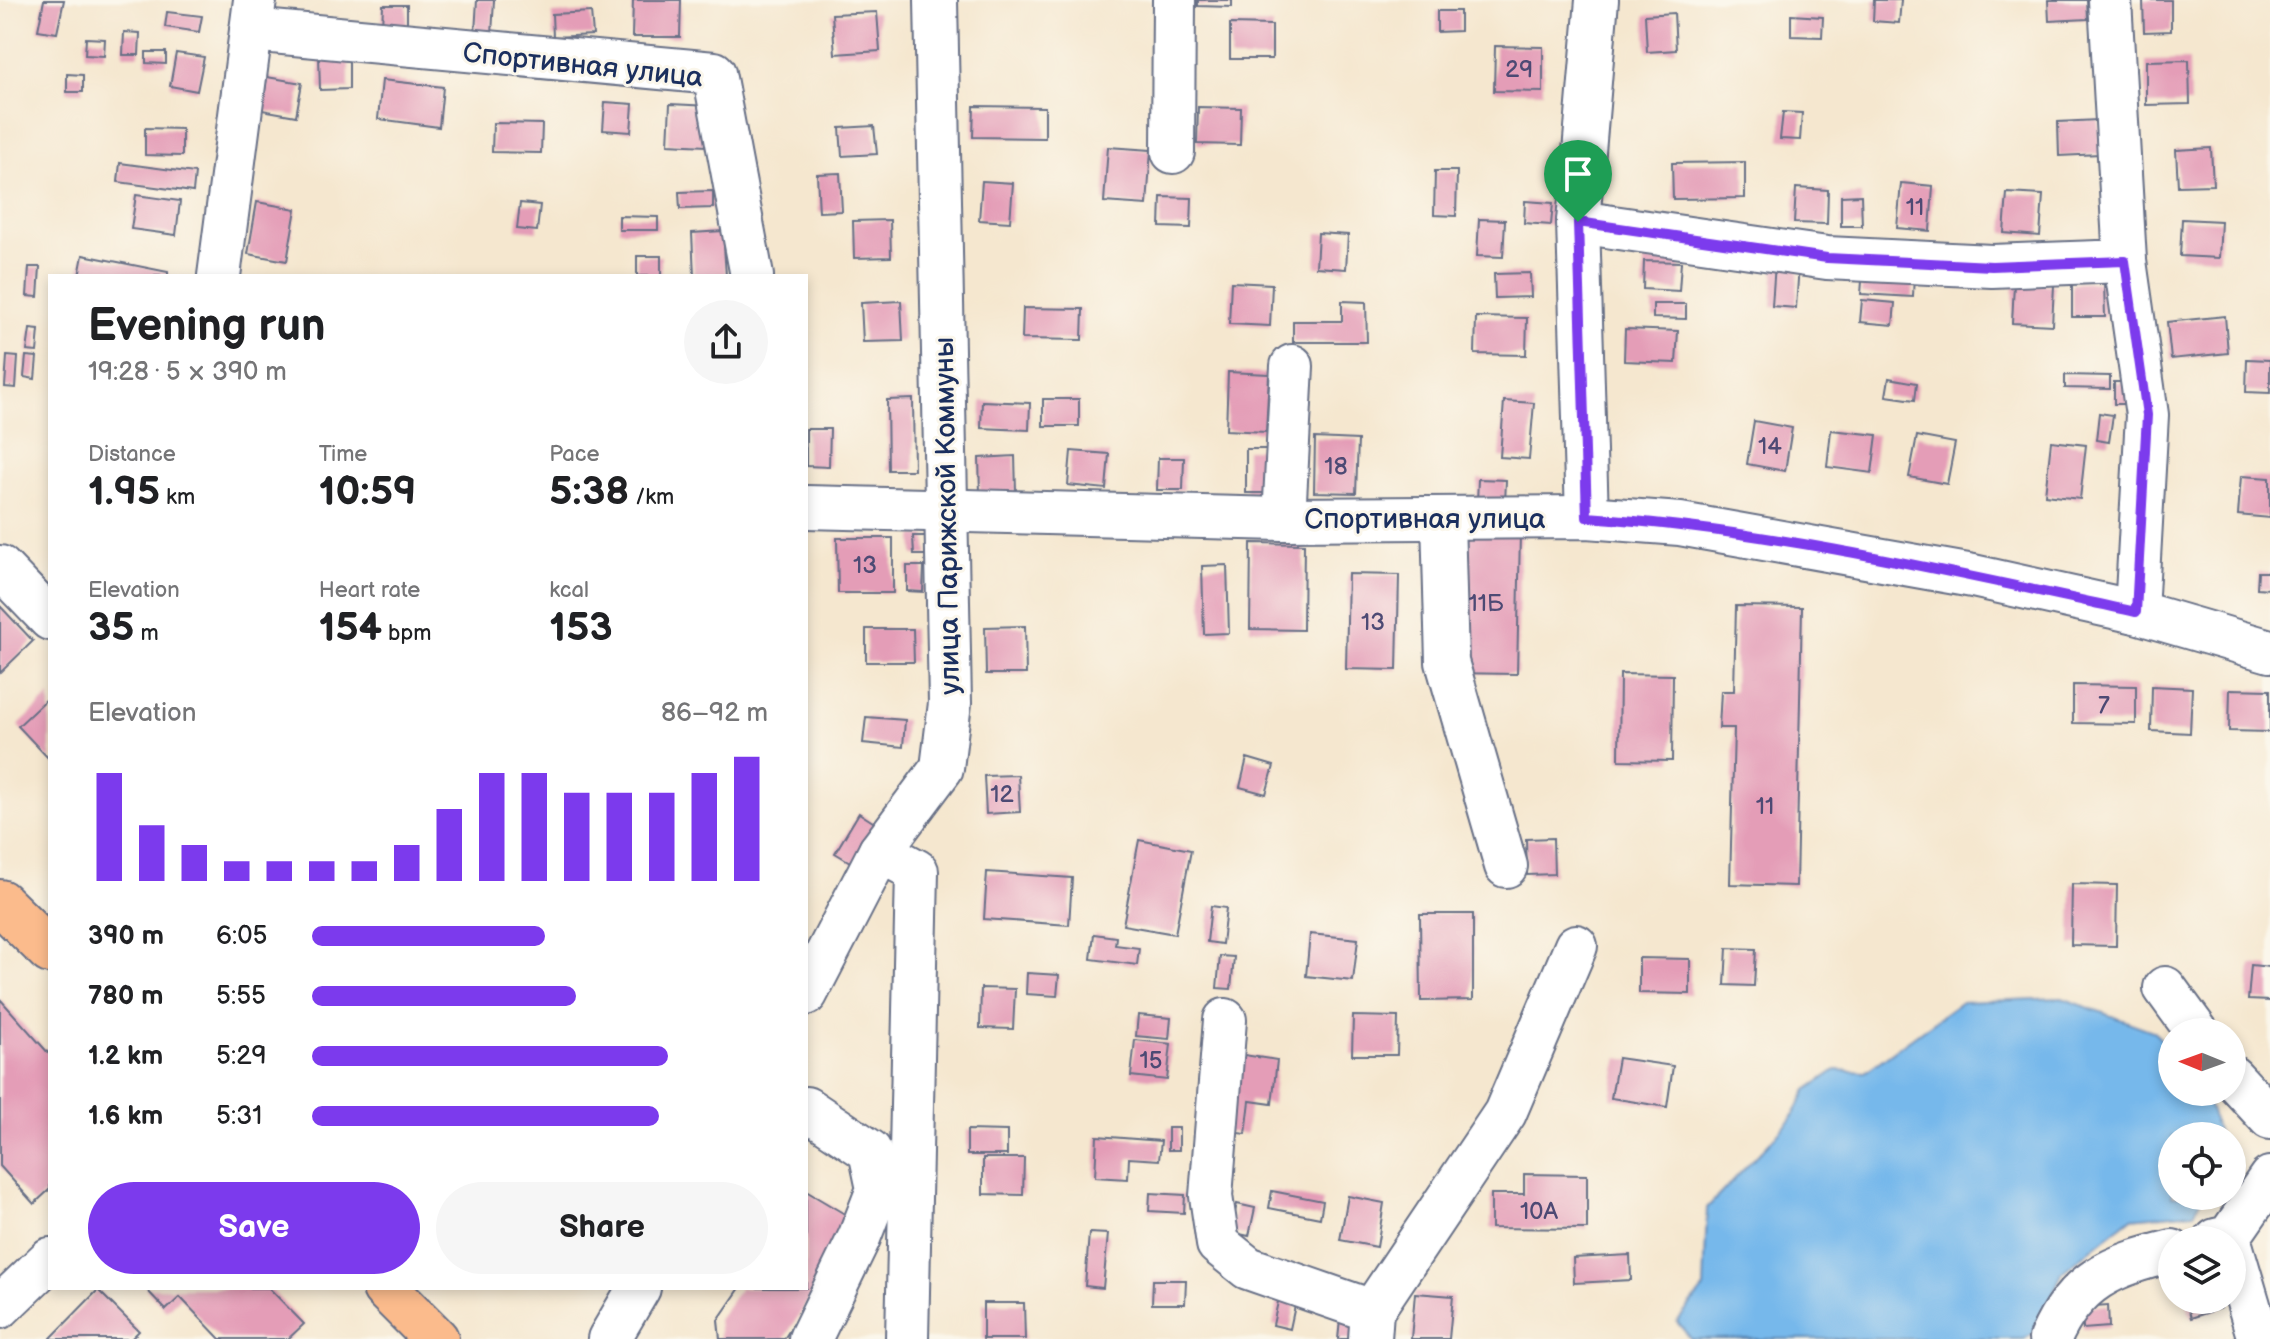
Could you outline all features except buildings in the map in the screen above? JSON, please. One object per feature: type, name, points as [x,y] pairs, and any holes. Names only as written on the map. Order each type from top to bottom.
[{"type":"main road","points":[[0,902],[48,949]]},
{"type":"main road","points":[[387,1290],[436,1339]]},
{"type":"street","name":"улица Парижской Коммуны","points":[[808,990],[880,851],[942,768],[950,703],[936,0]]},
{"type":"street","points":[[1173,152],[1174,0]]},
{"type":"street","points":[[1587,517],[1578,222],[1597,0]]},
{"type":"street","points":[[2110,0],[2125,261],[2147,415],[2136,612]]},
{"type":"street","name":"Спортивная улица","points":[[253,15],[714,73],[752,274]]},
{"type":"street","points":[[219,274],[253,15]]},
{"type":"street","points":[[1578,222],[1827,258],[1992,266],[2125,261]]},
{"type":"street","points":[[1284,519],[1292,366]]},
{"type":"street","name":"Спортивная улица","points":[[808,507],[1284,519],[1587,517],[1696,526],[1973,576],[2136,612],[2270,651]]},
{"type":"street","points":[[1443,520],[1447,662],[1506,866]]},
{"type":"street","points":[[0,567],[48,617]]},
{"type":"street","points":[[880,851],[917,871],[907,1339]]},
{"type":"street","points":[[1225,1020],[1211,1196],[1218,1244],[1248,1268],[1371,1325],[1505,1113],[1576,946]]},
{"type":"street","points":[[2165,988],[2187,1018]]},
{"type":"street","points":[[2246,1092],[2270,1118]]},
{"type":"street","points":[[808,1109],[870,1151],[878,1189],[859,1238],[810,1339]]},
{"type":"street","points":[[2237,1226],[2270,1178]]},
{"type":"street","points":[[2050,1339],[2062,1311],[2090,1282],[2121,1264],[2158,1255]]},
{"type":"street","points":[[0,1307],[48,1261]]},
{"type":"street","points":[[609,1339],[638,1290]]},
{"type":"street","points":[[2246,1299],[2259,1339]]},
{"type":"water","points":[[2062,998],[2153,1031],[2158,1036],[2158,1106],[2209,1106],[2214,1122],[2158,1122],[2158,1210],[2194,1212],[2131,1218],[2062,1272],[2038,1331],[2024,1339],[1691,1339],[1677,1322],[1704,1288],[1707,1208],[1791,1120],[1807,1090],[1836,1070],[1865,1072],[1961,1002]]},
{"type":"route","points":[[1578,222],[1827,258],[1992,266],[2125,261],[2147,415],[2143,533],[2136,612],[1973,576],[1680,524],[1587,517],[1578,222]]}]
